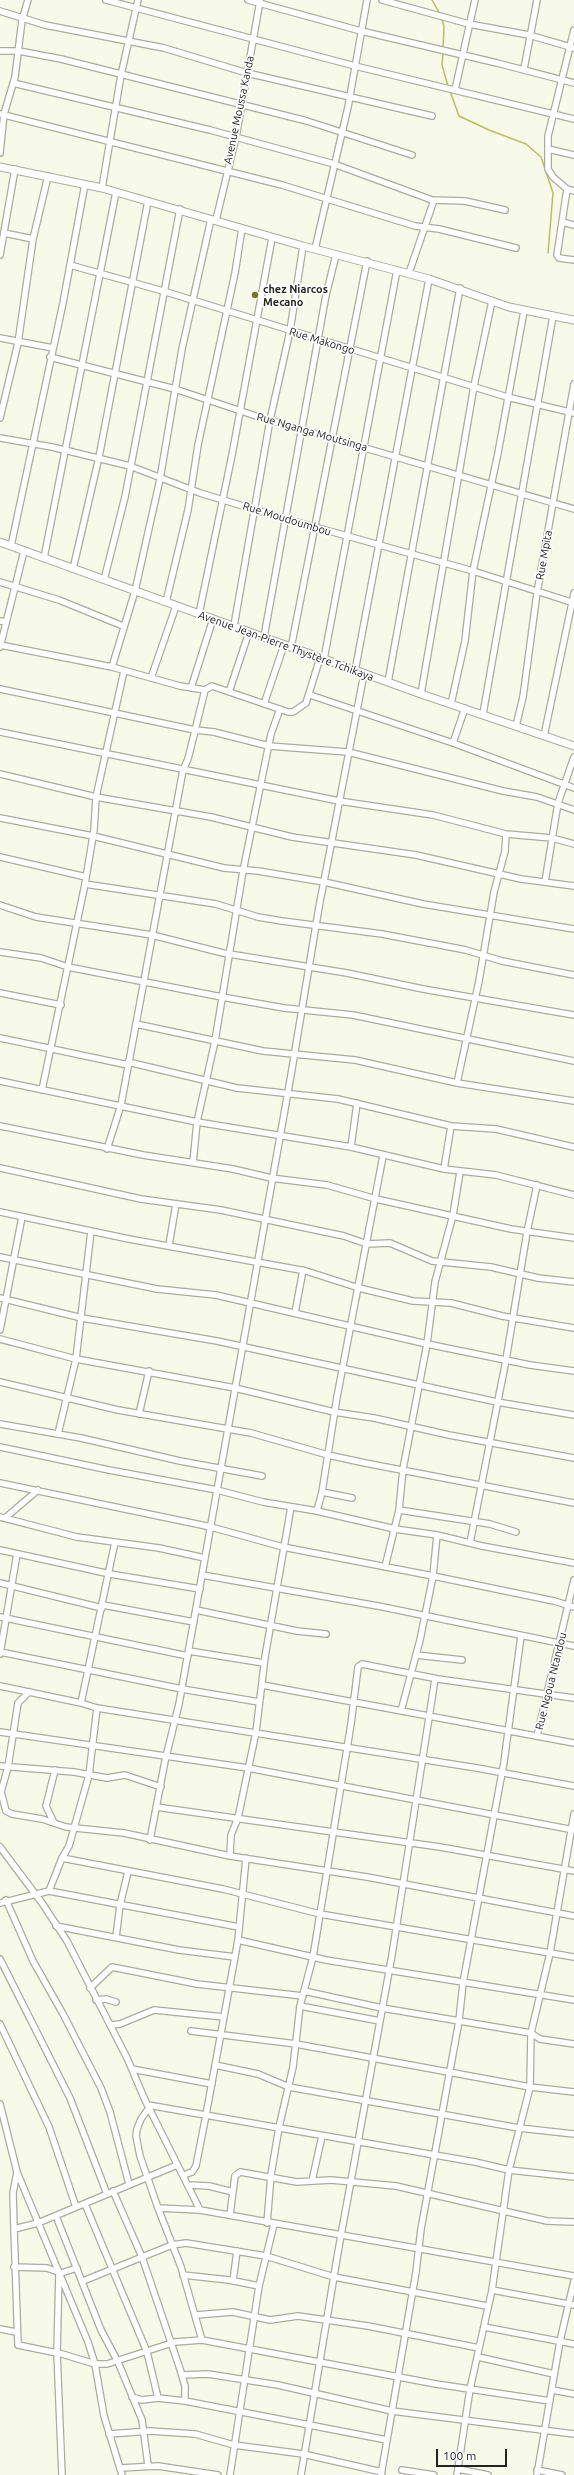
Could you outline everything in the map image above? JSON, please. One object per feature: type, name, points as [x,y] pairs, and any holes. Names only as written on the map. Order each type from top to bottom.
[{"type":"street","points":[[0,153],[2,114],[13,83],[19,51],[22,20],[28,0]]},
{"type":"street","points":[[106,0],[355,66],[574,119]]},
{"type":"street","points":[[102,188],[111,141],[115,107],[138,0]]},
{"type":"street","points":[[248,0],[260,1],[361,32],[524,69],[574,83]]},
{"type":"street","points":[[315,249],[349,98],[367,0]]},
{"type":"street","points":[[382,0],[469,24],[529,35],[572,47]]},
{"type":"street","points":[[455,90],[475,0]]},
{"type":"street","points":[[524,69],[529,35],[537,0]]},
{"type":"street","name":"Avenue Moussa Kanda","points":[[112,667],[135,591],[160,479],[176,388],[194,300],[236,137],[260,1]]},
{"type":"street","points":[[0,11],[22,20],[129,43],[164,48],[247,73],[349,98],[432,116]]},
{"type":"street","points":[[574,30],[572,47],[554,114],[548,149],[548,169],[558,183],[567,189],[574,191]]},
{"type":"street","points":[[0,51],[19,51],[61,59],[241,104],[342,130],[412,155]]},
{"type":"street","points":[[13,83],[236,137],[277,150],[334,164],[393,187],[434,200],[465,201],[505,210]]},
{"type":"street","points":[[2,114],[227,170],[326,198],[415,226],[516,248]]},
{"type":"street","points":[[548,149],[574,155]]},
{"type":"street","points":[[0,167],[102,188],[180,209],[272,238],[409,273],[460,288],[492,301],[524,310],[574,320]]},
{"type":"street","points":[[0,255],[15,169]]},
{"type":"street","points":[[0,418],[18,343],[33,239],[48,176]]},
{"type":"street","points":[[11,546],[70,265],[85,184]]},
{"type":"street","points":[[567,189],[557,255],[558,258],[574,260]]},
{"type":"street","points":[[44,558],[64,451],[84,364],[116,192]]},
{"type":"street","points":[[409,273],[434,200]]},
{"type":"street","points":[[73,568],[99,458],[148,201]]},
{"type":"street","points":[[104,580],[119,523],[148,381],[163,290],[180,209]]},
{"type":"street","points":[[562,222],[574,225]]},
{"type":"street","points":[[166,602],[180,550],[242,228]]},
{"type":"street","points":[[4,233],[33,239]]},
{"type":"street","points":[[199,614],[239,411],[255,319],[272,238]]},
{"type":"street","points":[[234,626],[270,420],[290,332],[303,246]]},
{"type":"street","points":[[264,637],[326,295],[336,255]]},
{"type":"street","points":[[264,704],[288,646],[334,438],[367,262]]},
{"type":"street","name":"Rue Makongo","points":[[70,265],[163,290],[255,319],[290,332],[350,349],[380,360],[412,367],[507,397],[572,412]]},
{"type":"street","points":[[24,551],[0,646],[112,667],[191,688],[205,690],[212,686],[264,704],[293,712],[306,703],[322,658],[348,537],[397,270]]},
{"type":"street","points":[[355,670],[380,545],[429,279]]},
{"type":"street","points":[[388,682],[460,288]]},
{"type":"street","points":[[421,694],[474,386],[492,301]]},
{"type":"street","points":[[451,704],[465,641],[474,571],[524,310]]},
{"type":"street","points":[[483,714],[553,316]]},
{"type":"street","points":[[0,338],[18,343],[53,348]]},
{"type":"street","name":"Rue Nganga Moutsinga","points":[[50,357],[84,364],[176,388],[208,401],[239,411],[364,446],[458,477],[574,509]]},
{"type":"street","name":"Rue Mpita","points":[[516,726],[553,503],[572,412],[574,384]]},
{"type":"street","name":"Rue Moudoumbou","points":[[0,438],[99,458],[130,466],[160,479],[222,500],[315,528],[474,571],[537,593],[573,603]]},
{"type":"street","name":"Avenue Jean-Pierre Thystère Tchikaya","points":[[0,542],[364,674],[574,746]]},
{"type":"street","points":[[0,582],[59,600],[124,626]]},
{"type":"street","points":[[544,736],[574,593]]},
{"type":"street","points":[[151,678],[176,606]]},
{"type":"street","points":[[191,688],[213,619]]},
{"type":"street","points":[[0,621],[6,622]]},
{"type":"street","points":[[229,692],[249,632]]},
{"type":"street","points":[[42,1090],[86,881],[93,836],[96,797],[107,754],[114,713],[124,671]]},
{"type":"street","points":[[150,1840],[166,1755],[182,1689],[250,1304],[256,1262],[266,1219],[272,1178],[281,1135],[301,1010],[331,842],[364,674]]},
{"type":"street","points":[[0,689],[195,730],[214,732],[269,746],[348,752],[503,791],[521,793],[558,803],[574,810]]},
{"type":"street","points":[[107,1148],[121,1105],[183,770],[188,759],[205,690]]},
{"type":"street","points":[[310,695],[453,743],[574,788]]},
{"type":"street","points":[[453,743],[465,708]]},
{"type":"street","points":[[193,1163],[197,1122],[214,1041],[228,954],[238,910],[243,871],[271,734],[280,709]]},
{"type":"street","points":[[0,732],[339,801],[433,815],[506,834],[552,838],[574,844]]},
{"type":"street","points":[[545,882],[558,803],[574,757]]},
{"type":"street","points":[[0,774],[96,797],[211,817],[292,837],[416,855],[498,874],[574,886]]},
{"type":"street","points":[[0,818],[93,836],[167,855],[243,871],[258,871],[324,882],[423,904],[574,928]]},
{"type":"street","points":[[457,1083],[484,954],[506,834]]},
{"type":"street","points":[[0,858],[86,881],[238,910],[258,917],[316,927],[331,926],[374,933],[484,954],[502,961],[574,975]]},
{"type":"street","points":[[0,906],[36,917],[152,935],[228,954],[301,967],[309,966],[574,1015]]},
{"type":"street","points":[[0,952],[41,958],[68,967],[143,980],[222,997],[301,1010],[353,1015],[574,1062]]},
{"type":"street","points":[[0,993],[61,1005]]},
{"type":"street","points":[[136,1024],[263,1051],[355,1060],[457,1083],[574,1101]]},
{"type":"street","points":[[0,1038],[237,1088],[338,1099],[451,1126],[496,1129],[574,1147]]},
{"type":"street","points":[[0,1081],[197,1122],[350,1147],[383,1156],[444,1169],[496,1175],[574,1195]]},
{"type":"street","points":[[350,1147],[357,1103]]},
{"type":"street","points":[[0,1126],[107,1148],[234,1169],[272,1178],[327,1185],[376,1199],[527,1232],[574,1238]]},
{"type":"street","points":[[444,1169],[451,1126]]},
{"type":"street","points":[[317,1511],[322,1492],[342,1368],[359,1288],[383,1156]]},
{"type":"street","points":[[0,1168],[141,1199],[266,1219],[344,1236],[367,1244],[390,1243],[432,1261],[491,1267],[538,1278],[574,1282]]},
{"type":"street","points":[[385,1567],[399,1510],[403,1469],[427,1344],[439,1262],[453,1215],[460,1172]]},
{"type":"street","points":[[470,1543],[483,1484],[506,1360],[519,1273],[537,1185]]},
{"type":"street","points":[[169,1245],[176,1204]]},
{"type":"street","points":[[0,1212],[91,1231],[303,1270],[359,1288],[413,1301],[450,1303],[512,1318],[574,1328]]},
{"type":"street","points":[[0,1330],[2,1299],[13,1260],[22,1217]]},
{"type":"street","points":[[58,1434],[76,1360],[91,1231]]},
{"type":"street","points":[[0,1257],[157,1289],[216,1295],[427,1344],[506,1360],[574,1371]]},
{"type":"street","points":[[295,1313],[303,1270]]},
{"type":"street","points":[[2,1299],[82,1318],[242,1346],[497,1402],[574,1415]]},
{"type":"street","points":[[0,1339],[76,1360],[149,1371],[235,1388],[334,1412],[574,1458]]},
{"type":"street","points":[[139,1414],[149,1371]]},
{"type":"street","points":[[0,1382],[66,1399],[272,1438],[328,1455],[483,1484],[574,1503]]},
{"type":"street","points":[[0,1424],[58,1434],[221,1469],[262,1476]]},
{"type":"street","points":[[0,1447],[108,1470],[217,1490],[395,1529],[437,1535],[470,1543],[574,1563]]},
{"type":"street","points":[[0,1483],[211,1527],[284,1547],[433,1576],[572,1607]]},
{"type":"street","points":[[3,1517],[38,1490]]},
{"type":"street","points":[[322,1492],[352,1498]]},
{"type":"street","points":[[230,1856],[232,1835],[238,1818],[256,1732],[264,1663],[291,1507]]},
{"type":"street","points":[[399,1510],[490,1524],[516,1532]]},
{"type":"street","points":[[3,1517],[77,1537],[115,1542],[205,1558]]},
{"type":"street","points":[[401,1711],[416,1655],[433,1576],[437,1535]]},
{"type":"street","points":[[81,1702],[110,1574],[115,1542]]},
{"type":"street","points":[[0,1550],[110,1574],[200,1589]]},
{"type":"street","points":[[17,1554],[7,1619],[0,1652],[182,1689],[259,1702]]},
{"type":"street","points":[[202,1575],[277,1587],[574,1646]]},
{"type":"street","name":"Rue Ngoua Ntandou","points":[[538,1736],[546,1694],[559,1644],[572,1607],[574,1580]]},
{"type":"street","points":[[0,1583],[103,1606],[194,1622]]},
{"type":"street","points":[[196,1610],[297,1631],[326,1634]]},
{"type":"street","points":[[0,1617],[95,1638],[188,1653],[264,1663]]},
{"type":"street","points":[[109,2434],[143,2431],[195,2434],[234,2445],[303,2454],[382,2474],[411,2292],[459,2021],[463,1983],[488,1856],[502,1773],[512,1688],[521,1636]]},
{"type":"street","points":[[416,1655],[462,1660]]},
{"type":"street","points":[[266,2223],[279,2127],[296,2044],[300,2006],[313,1957],[326,1872],[334,1832],[340,1786],[348,1747],[359,1664],[435,1679],[512,1688],[574,1698]]},
{"type":"street","points":[[301,2475],[303,2454],[316,2393],[350,2182],[389,1971],[435,1679]]},
{"type":"street","points":[[0,1686],[81,1702],[97,1708],[423,1759],[574,1786]]},
{"type":"street","points":[[262,1686],[574,1743]]},
{"type":"street","points":[[29,1692],[18,1703],[8,1767],[1,1792],[6,1811],[56,1825],[124,1833],[150,1840],[230,1856],[403,1884],[574,1916]]},
{"type":"street","points":[[49,1891],[62,1858],[69,1846],[89,1775],[97,1708]]},
{"type":"street","points":[[0,1732],[248,1768],[572,1830]]},
{"type":"street","points":[[0,1766],[55,1770],[107,1778],[125,1775],[161,1787]]},
{"type":"street","points":[[55,1770],[46,1806],[51,1819],[56,1825]]},
{"type":"street","points":[[156,1807],[409,1843],[574,1871]]},
{"type":"street","points":[[488,2475],[458,2472],[470,2390],[480,2348],[487,2306],[492,2290],[509,2170],[530,2087],[531,2033],[539,1994],[550,1953],[563,1869],[574,1814]]},
{"type":"street","points":[[0,1847],[35,1893],[70,1947],[96,2000],[111,2025],[148,2107],[200,2210]]},
{"type":"street","points":[[62,1858],[128,1872],[223,1889],[320,1914],[574,1958]]},
{"type":"street","points":[[184,2176],[192,2172],[196,2166],[206,2115],[238,1940],[246,1858]]},
{"type":"street","points":[[116,1937],[120,1905],[128,1872]]},
{"type":"street","points":[[129,2184],[110,2112],[101,2088],[63,2014],[33,1961],[3,1901],[49,1891],[239,1928]]},
{"type":"street","points":[[56,1926],[235,1957]]},
{"type":"street","points":[[238,1940],[313,1957],[389,1971],[574,2000]]},
{"type":"street","points":[[0,1959],[70,2098],[107,2194]]},
{"type":"street","points":[[90,1988],[112,1967],[197,1984],[304,1994],[531,2033],[540,2039],[574,2044]]},
{"type":"street","points":[[96,2000],[106,1999],[116,2002]]},
{"type":"street","points":[[300,2006],[380,2021]]},
{"type":"street","points":[[111,2025],[120,2024],[154,2010],[224,2017]]},
{"type":"street","points":[[0,2024],[49,2127],[76,2207]]},
{"type":"street","points":[[191,2031],[221,2036],[296,2044],[530,2087],[574,2092]]},
{"type":"street","points":[[215,2065],[258,2074],[288,2087],[443,2113],[519,2128],[574,2134]]},
{"type":"street","points":[[132,2069],[212,2084]]},
{"type":"street","points":[[0,2104],[17,2172],[60,2272],[95,2364],[100,2398],[109,2434],[122,2475]]},
{"type":"street","points":[[148,2107],[279,2127],[358,2143],[475,2162],[509,2170],[574,2177]]},
{"type":"street","points":[[148,2107],[141,2119],[136,2136],[146,2176],[183,2275],[196,2315],[202,2340]]},
{"type":"street","points":[[312,2181],[322,2136]]},
{"type":"street","points":[[14,2229],[38,2223],[56,2216],[146,2176],[177,2165]]},
{"type":"street","points":[[17,2172],[13,2193],[16,2332],[18,2345],[57,2353],[95,2364],[118,2362],[170,2344],[202,2340],[470,2390],[550,2401]]},
{"type":"street","points":[[230,2215],[237,2173],[297,2182],[350,2182],[396,2186],[547,2221],[574,2222]]},
{"type":"street","points":[[188,2185],[209,2186],[233,2192]]},
{"type":"street","points":[[114,2191],[142,2257],[170,2344],[182,2375],[185,2401]]},
{"type":"street","points":[[85,2204],[114,2269],[147,2352],[158,2398]]},
{"type":"street","points":[[158,2208],[200,2210],[266,2223],[341,2234],[495,2263],[574,2276]]},
{"type":"street","points":[[56,2216],[83,2281],[101,2330],[118,2362],[132,2397],[143,2431],[148,2465]]},
{"type":"street","points":[[230,2475],[248,2349],[259,2286],[274,2224]]},
{"type":"street","points":[[83,2281],[172,2245],[186,2243],[266,2256],[334,2277],[487,2306]]},
{"type":"street","points":[[233,2281],[237,2251]]},
{"type":"street","points":[[14,2267],[47,2268],[60,2272],[77,2268]]},
{"type":"street","points":[[60,2272],[57,2353],[62,2475]]},
{"type":"street","points":[[183,2275],[233,2281],[259,2286]]},
{"type":"street","points":[[562,2475],[537,2473],[560,2341],[571,2305],[574,2281]]},
{"type":"street","points":[[492,2290],[571,2305]]},
{"type":"street","points":[[196,2315],[233,2312],[270,2320],[298,2316],[327,2319],[480,2348]]},
{"type":"street","points":[[484,2327],[574,2344]]},
{"type":"street","points":[[0,2329],[16,2332]]},
{"type":"street","points":[[478,2357],[554,2374]]},
{"type":"street","points":[[182,2375],[202,2373],[316,2393],[392,2411],[545,2429],[574,2434]]},
{"type":"street","points":[[552,2390],[574,2394]]},
{"type":"street","points":[[132,2397],[142,2400],[158,2398],[185,2401],[387,2440]]},
{"type":"street","points":[[120,2468],[148,2465],[218,2475]]},
{"type":"street","points":[[402,2470],[434,2475]]},
{"type":"waterway","points":[[432,0],[440,14]]},
{"type":"waterway","points":[[442,19],[444,27],[443,49]]},
{"type":"waterway","points":[[443,53],[442,65],[448,86]]},
{"type":"waterway","points":[[450,91],[459,116],[489,130],[526,144],[541,157],[553,193],[548,253]]},
{"type":"place","name":"chez Niarcos Mecano","points":[[255,295]]}]
